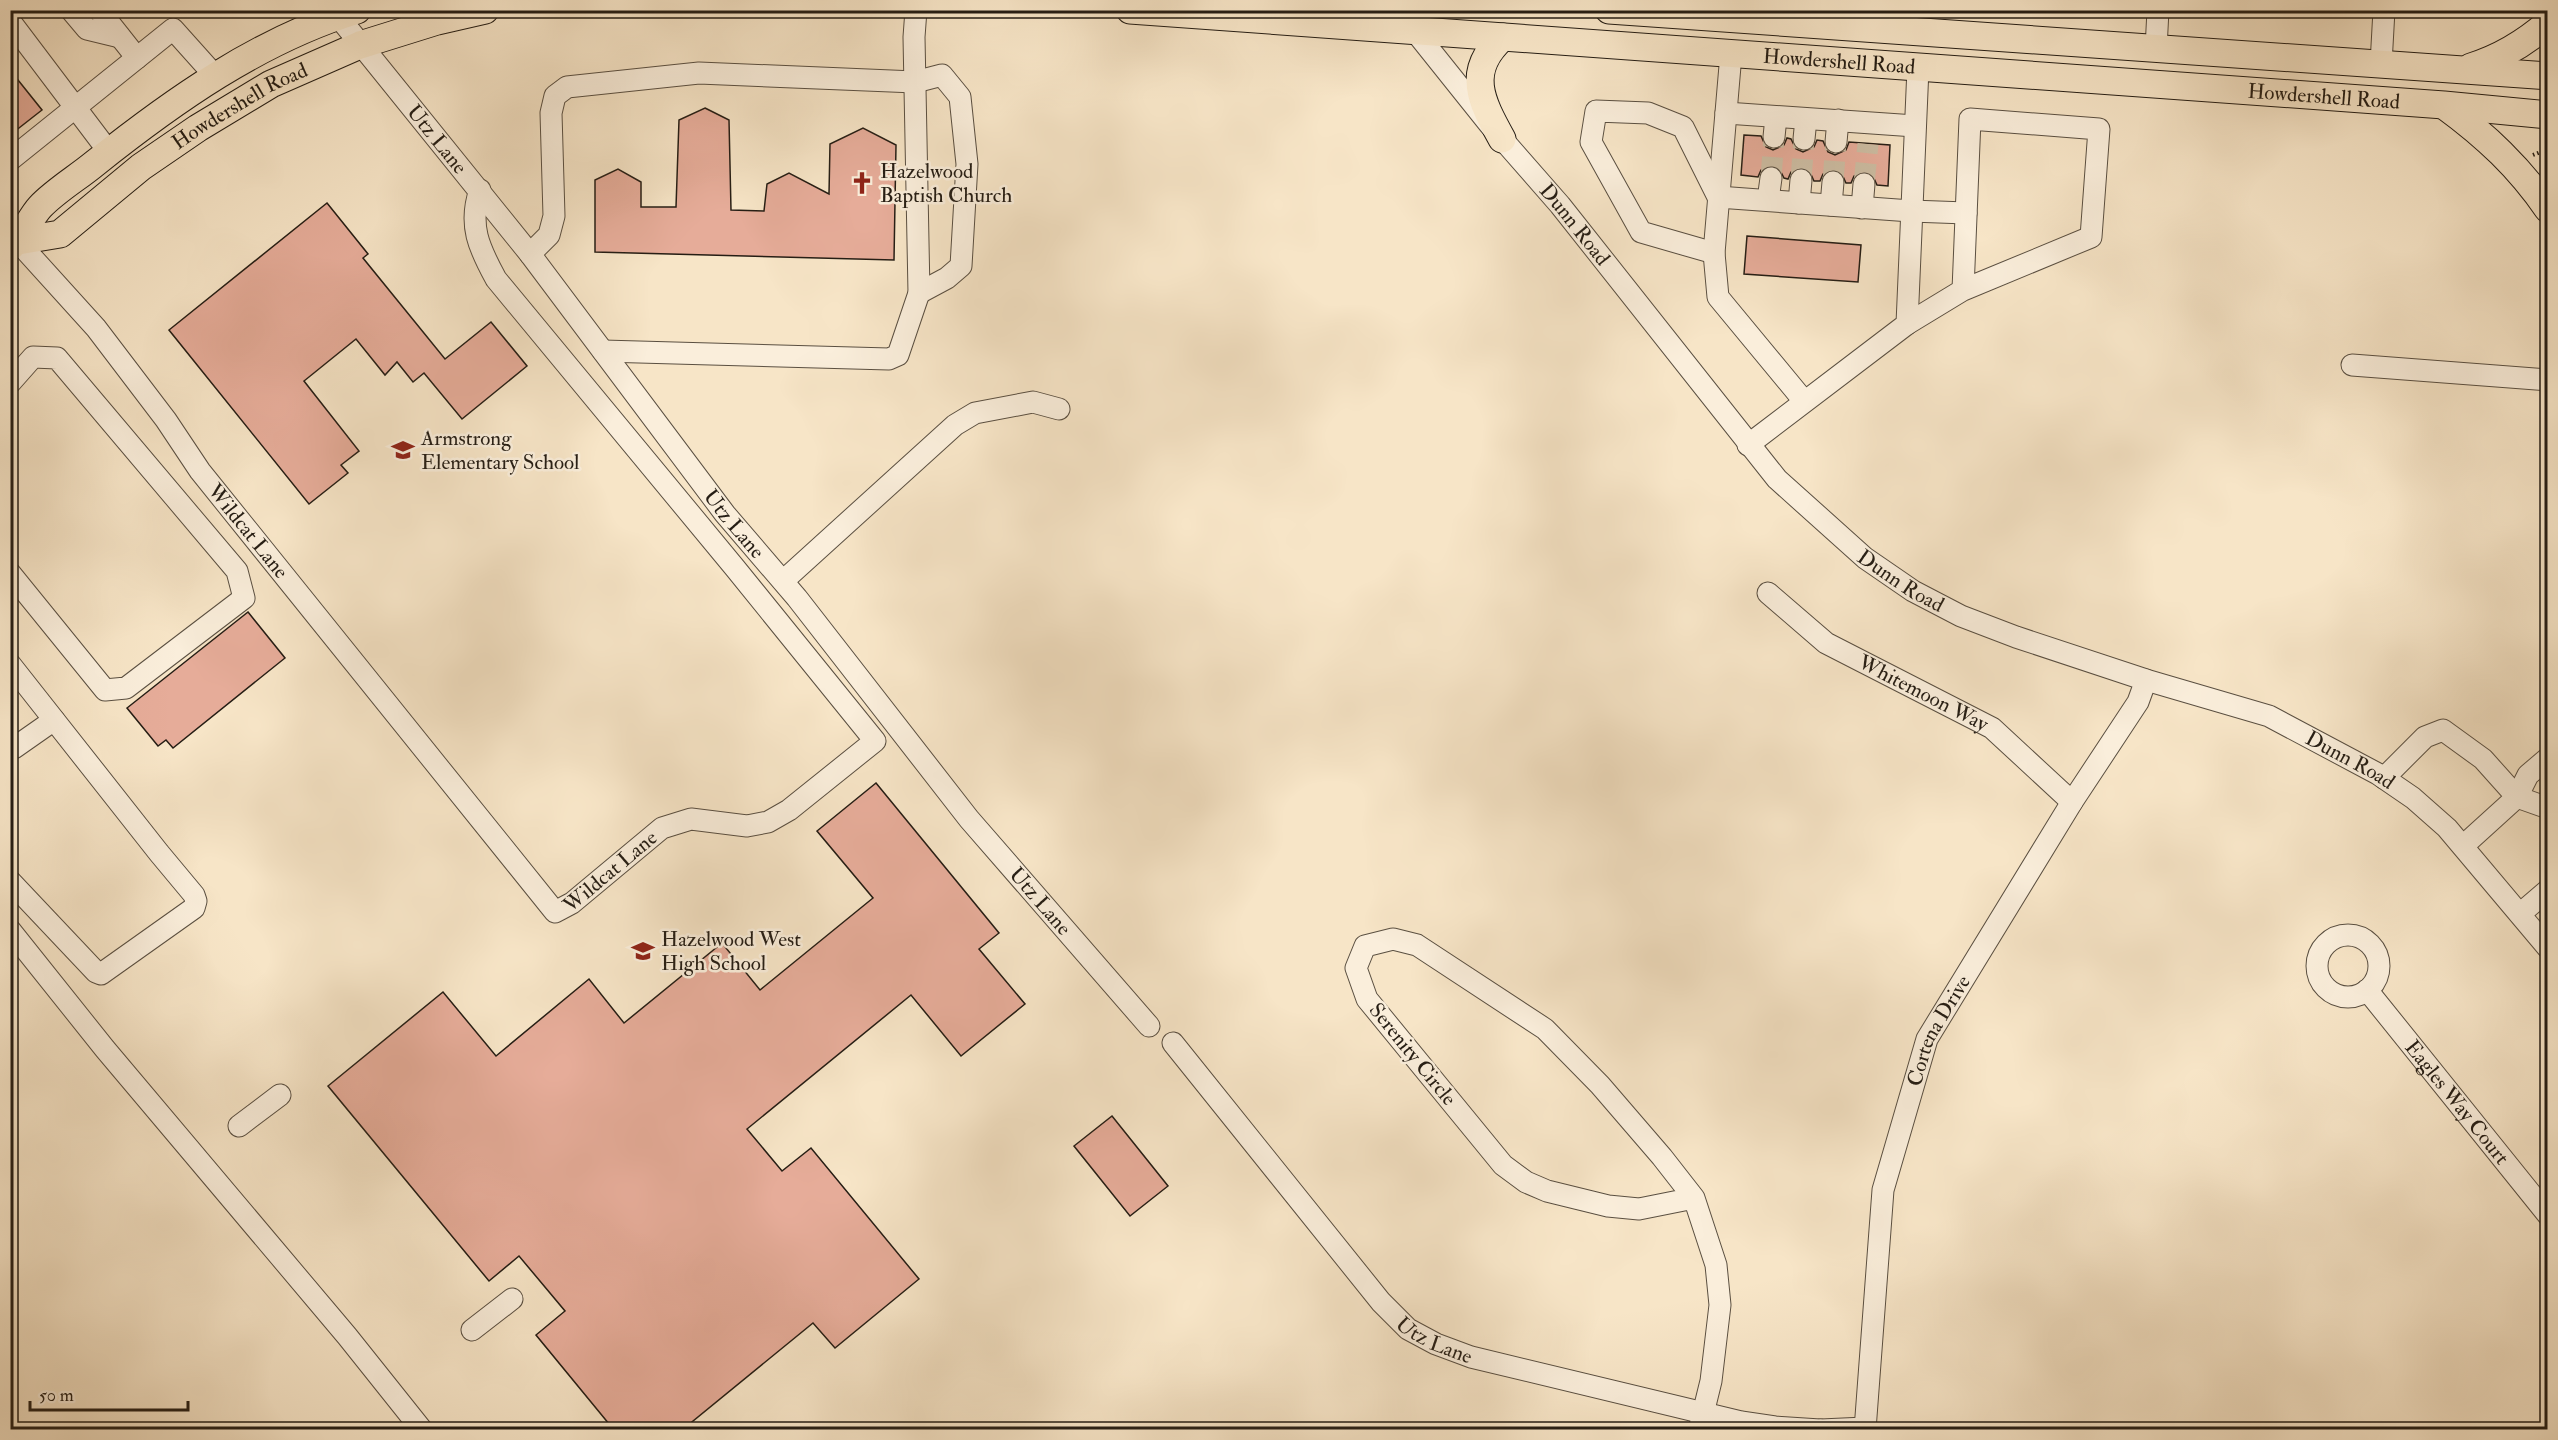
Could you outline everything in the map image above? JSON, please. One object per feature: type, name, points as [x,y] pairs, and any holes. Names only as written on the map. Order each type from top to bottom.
[{"type":"main road","name":"Howdershell Road","points":[[13,240],[60,234],[141,167],[198,128],[271,84],[360,45],[437,21],[485,10]]},
{"type":"main road","name":"Howdershell Road","points":[[1130,10],[1407,21],[1503,37],[2444,105],[2547,116]]},
{"type":"main road","name":"Howdershell Road","points":[[1609,10],[1835,18],[2156,49],[2547,76]]},
{"type":"main road","name":"Howdershell Road","points":[[13,240],[40,207],[109,152],[216,77],[268,45],[342,12]]},
{"type":"main road","points":[[2461,70],[2502,55],[2524,42],[2547,23]]},
{"type":"main road","points":[[1502,139],[1484,106],[1479,89],[1482,64],[1492,47],[1503,37]]},
{"type":"main road","points":[[2444,105],[2496,146],[2516,167],[2547,209]]},
{"type":"street","points":[[71,10],[87,29],[120,37]]},
{"type":"street","points":[[99,10],[137,58]]},
{"type":"street","points":[[603,351],[889,359],[898,355],[919,293],[916,10]]},
{"type":"street","points":[[2156,49],[2158,10]]},
{"type":"street","points":[[2381,64],[2384,10]]},
{"type":"street","name":"Utz Lane","points":[[342,12],[360,45],[530,254],[725,514],[783,581],[969,819],[1149,1026]]},
{"type":"street","points":[[10,160],[137,58],[177,20],[216,77]]},
{"type":"street","points":[[10,21],[109,152]]},
{"type":"street","name":"Dunn Road","points":[[1407,21],[1502,139],[1560,205],[1748,445],[1777,479],[1865,558],[1913,591],[1961,616],[2146,680],[2269,716],[2323,742],[2384,777],[2413,798],[2447,828],[2547,948]]},
{"type":"street","points":[[1731,54],[1714,253],[1718,297],[1804,401]]},
{"type":"street","points":[[1907,324],[1918,68]]},
{"type":"street","points":[[530,254],[549,235],[554,216],[551,113],[555,96],[567,87],[699,73],[915,82],[942,75],[960,97],[967,164],[961,266],[947,279],[919,293]]},
{"type":"street","points":[[1714,253],[1641,232],[1591,142],[1596,111],[1648,113],[1683,127],[1718,196]]},
{"type":"street","points":[[1726,113],[1775,127],[1805,129],[1838,120],[1868,133],[1915,126]]},
{"type":"street","points":[[1748,445],[1907,324],[1963,291],[2091,237],[2099,129],[1970,119],[1963,291]]},
{"type":"street","points":[[1836,142],[1838,120]]},
{"type":"street","points":[[1768,200],[1770,178]]},
{"type":"street","points":[[1799,203],[1801,180]]},
{"type":"street","points":[[1831,205],[1833,182]]},
{"type":"street","points":[[1862,208],[1864,184]]},
{"type":"street","name":"Wildcat Lane","points":[[13,240],[96,328],[166,420],[200,471],[555,912],[572,903],[662,828],[691,819],[747,826],[768,822],[789,810],[875,741],[496,279],[485,258],[476,232],[474,208],[480,190]]},
{"type":"street","points":[[1718,196],[1911,212],[1966,213]]},
{"type":"street","points":[[10,383],[33,357],[57,358],[237,571],[244,598],[126,688],[105,690],[10,573]]},
{"type":"street","points":[[2352,365],[2547,380]]},
{"type":"street","points":[[783,581],[955,425],[975,414],[1033,402],[1059,409]]},
{"type":"street","name":"Whitemoon Way","points":[[1768,593],[1826,643],[1992,728],[2072,802]]},
{"type":"street","points":[[10,664],[159,854],[194,895],[196,902],[194,908],[101,974],[96,972],[10,881]]},
{"type":"street","name":"Cortena Drive","points":[[1865,1429],[1883,1190],[1927,1039],[2072,802],[2138,702],[2146,680]]},
{"type":"street","points":[[12,747],[57,723]]},
{"type":"street","points":[[2384,777],[2425,737],[2443,730],[2483,759],[2517,797],[2547,808]]},
{"type":"street","points":[[2463,846],[2517,797],[2528,775],[2547,758]]},
{"type":"street","points":[[2520,914],[2547,890]]},
{"type":"street","points":[[10,930],[112,1058],[339,1327],[422,1430]]},
{"type":"street","name":"Serenity Circle","points":[[1694,1198],[1639,1209],[1608,1206],[1548,1191],[1526,1182],[1503,1165],[1367,999],[1356,968],[1365,946],[1393,939],[1417,945],[1545,1029],[1600,1085],[1662,1156],[1694,1198],[1716,1265],[1720,1305],[1711,1381],[1701,1421]]},
{"type":"street","name":"Eagles Way Court","points":[[2367,990],[2547,1215]]},
{"type":"street","name":"Utz Lane","points":[[1173,1043],[1338,1251],[1381,1302],[1408,1329],[1436,1344],[1471,1358],[1701,1421],[1821,1430],[1865,1429]]},
{"type":"street","points":[[239,1126],[280,1095]]},
{"type":"street","points":[[472,1330],[512,1299]]},
{"type":"building","points":[[10,70],[42,110],[10,135]]},
{"type":"building","name":"Hazelwood Baptish Church","points":[[705,108],[729,120],[731,210],[764,211],[767,184],[789,173],[829,194],[830,144],[863,128],[896,145],[894,260],[595,252],[595,180],[618,169],[641,182],[641,207],[676,207],[679,120]]},
{"type":"building","points":[[1744,135],[1761,136],[1766,147],[1773,150],[1784,145],[1787,138],[1791,139],[1796,149],[1803,152],[1814,147],[1817,140],[1823,141],[1828,152],[1835,155],[1846,150],[1849,142],[1890,145],[1888,186],[1877,185],[1872,174],[1864,171],[1854,176],[1851,183],[1846,183],[1841,172],[1834,169],[1823,174],[1820,181],[1814,181],[1809,170],[1802,167],[1791,172],[1788,179],[1784,178],[1779,168],[1772,165],[1761,170],[1758,177],[1741,175]]},
{"type":"building","points":[[327,203],[368,254],[363,258],[445,359],[491,322],[527,366],[462,419],[424,373],[413,382],[397,362],[385,375],[356,339],[304,381],[359,451],[341,465],[348,473],[309,504],[169,330]]},
{"type":"building","points":[[1747,236],[1861,245],[1858,282],[1744,274]]},
{"type":"building","points":[[248,612],[285,658],[173,748],[166,740],[158,746],[127,708]]},
{"type":"building","points":[[876,783],[999,933],[979,949],[1025,1004],[961,1056],[911,995],[747,1129],[782,1171],[811,1148],[919,1279],[835,1348],[813,1323],[682,1430],[614,1430],[536,1335],[565,1311],[519,1256],[489,1281],[328,1086],[443,992],[496,1056],[589,979],[624,1023],[722,943],[760,990],[873,898],[817,831]]},
{"type":"building","points":[[1112,1116],[1168,1186],[1130,1216],[1074,1146]]},
{"type":"tunnel","points":[[1771,178],[1774,137]]},
{"type":"tunnel","points":[[1801,180],[1804,139]]},
{"type":"tunnel","points":[[1833,182],[1836,142]]},
{"type":"tunnel","points":[[1864,184],[1868,144]]},
{"type":"place","name":"Hazelwood Baptish Church","points":[[862,183]]},
{"type":"place","name":"Armstrong Elementary School","points":[[403,450]]},
{"type":"place","name":"Hazelwood West High School","points":[[643,951]]}]
